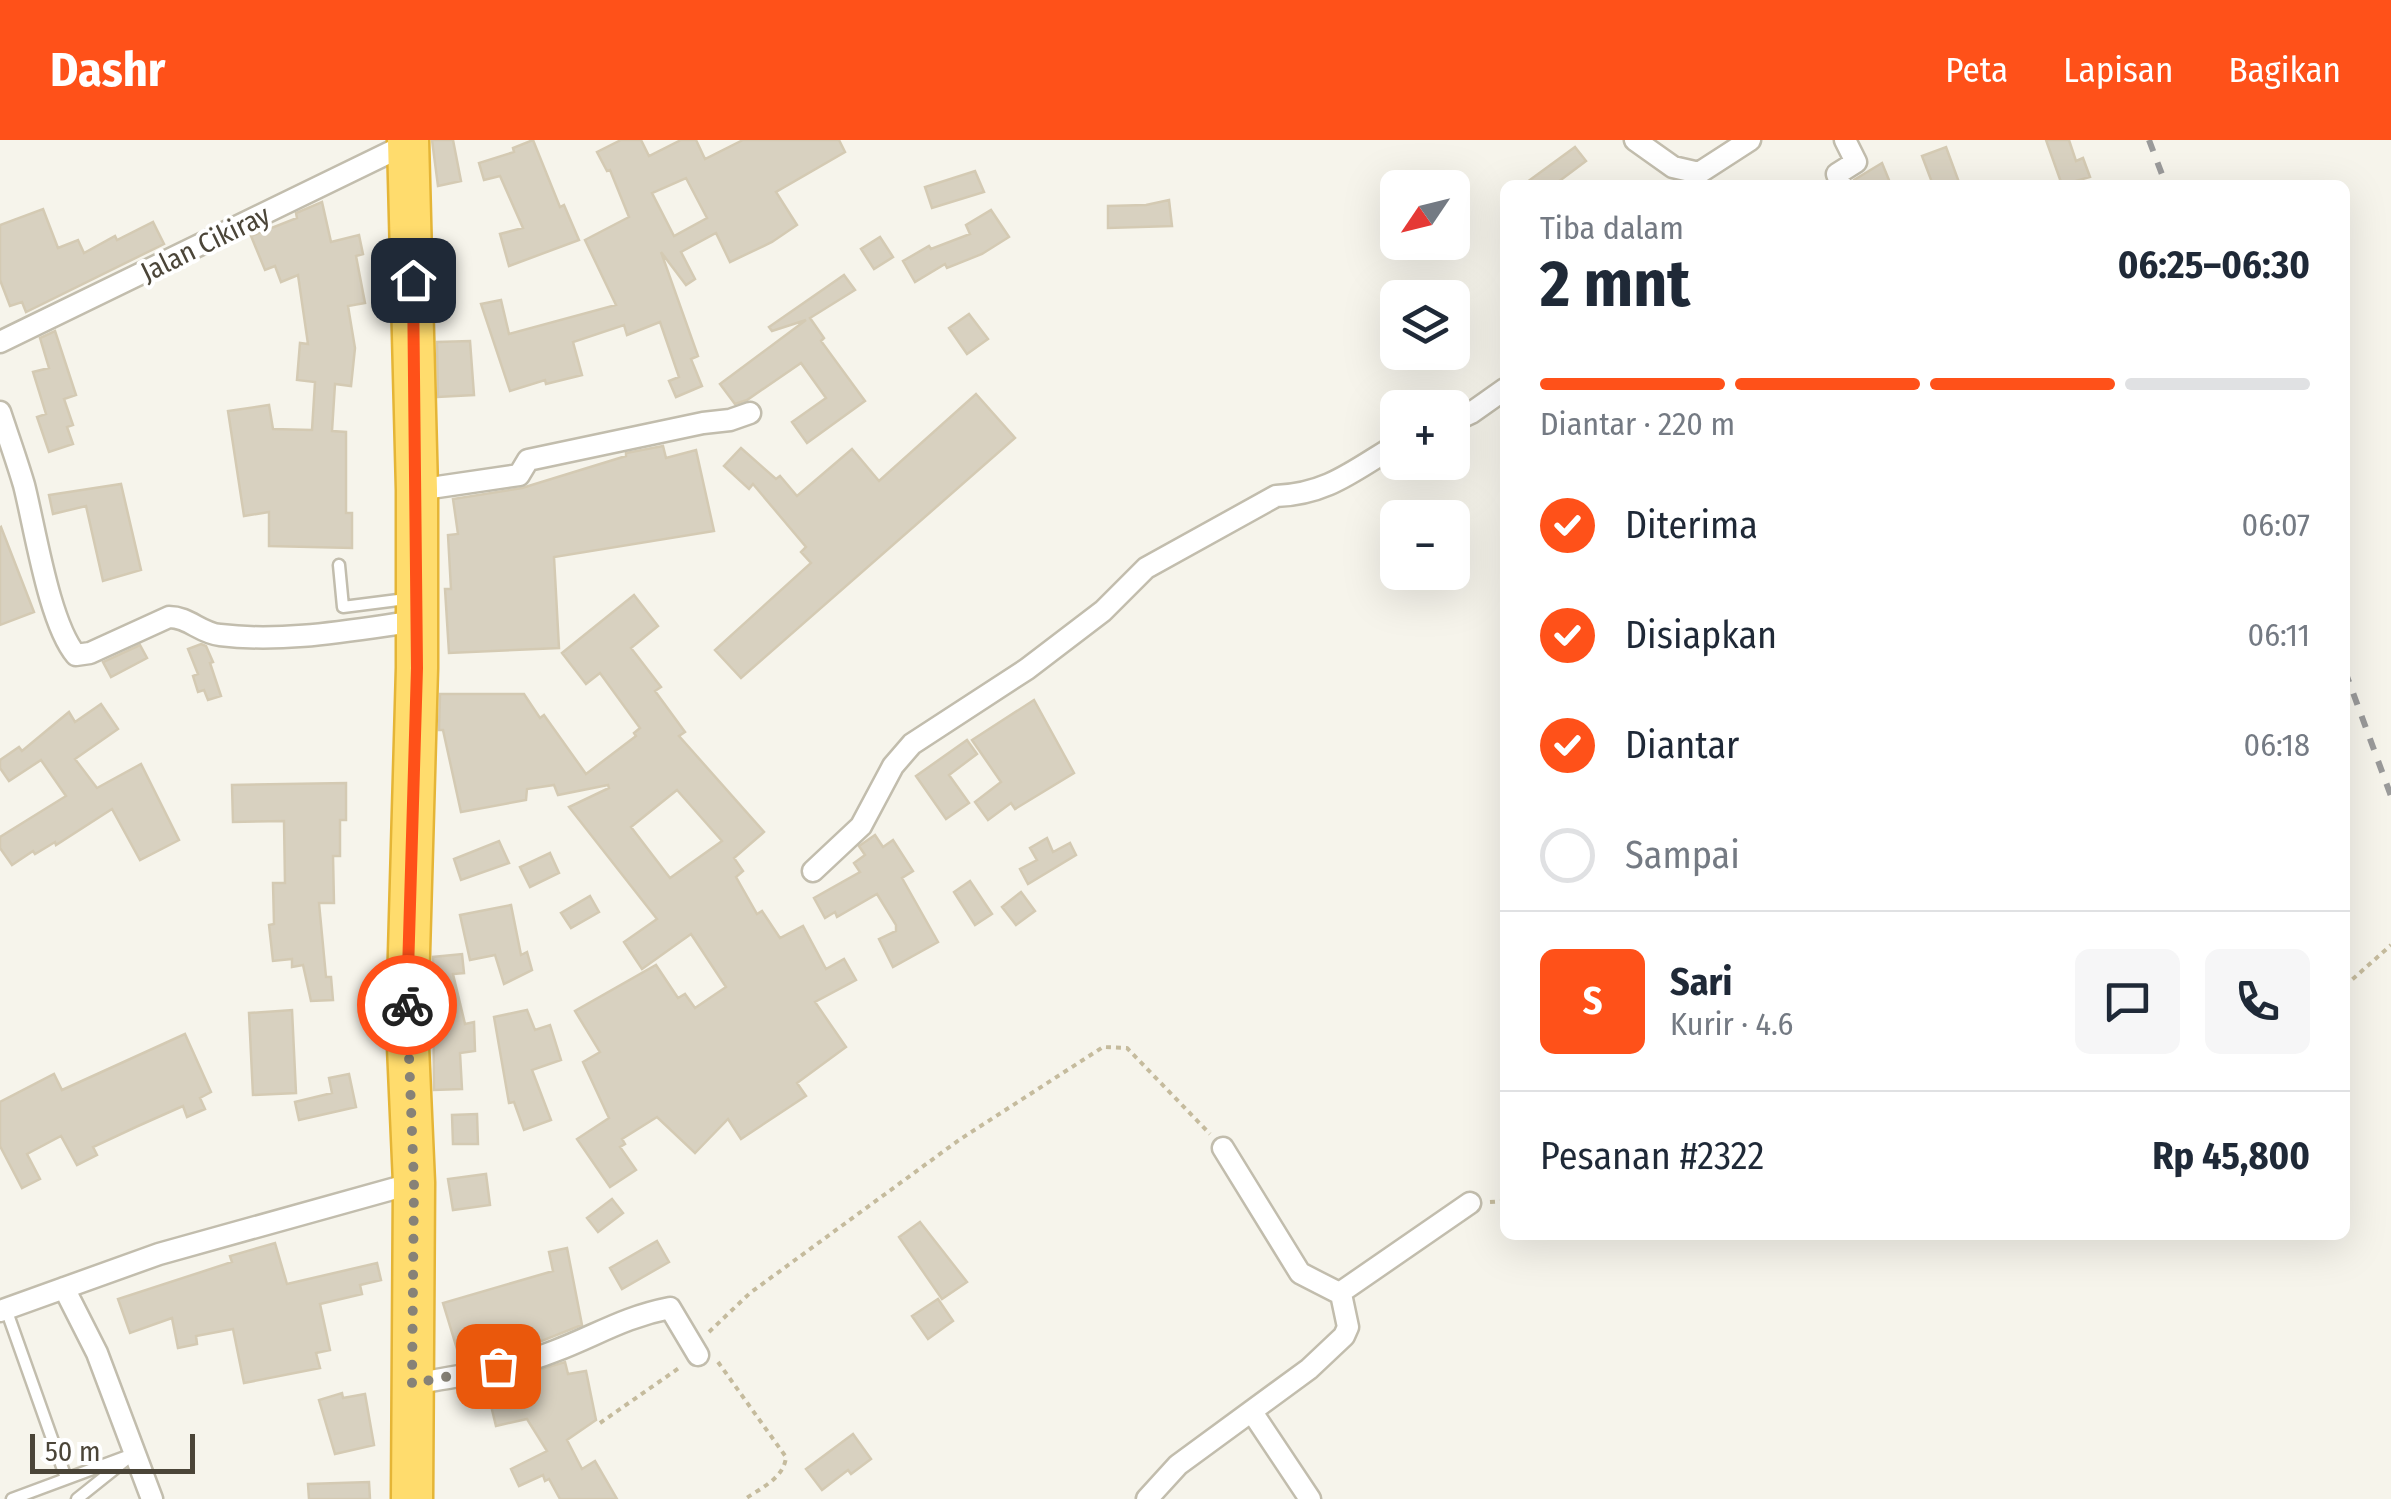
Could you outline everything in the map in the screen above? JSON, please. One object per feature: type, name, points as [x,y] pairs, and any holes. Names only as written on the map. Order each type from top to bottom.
[{"type":"highway","points":[[411,141],[417,490],[407,1024],[414,1183],[412,1499]]},
{"type":"street","points":[[1634,140],[1691,179],[1750,140]]},
{"type":"street","points":[[1839,180],[1837,174],[1856,162],[1846,140]]},
{"type":"street","name":"Jalan Cikiray","points":[[0,342],[411,141]]},
{"type":"street","points":[[1470,413],[1500,392]]},
{"type":"street","points":[[0,412],[24,485],[44,574],[64,636],[76,655],[90,653],[169,618],[183,617],[216,636],[307,636],[417,609]]},
{"type":"street","points":[[417,490],[519,475],[528,460],[750,413]]},
{"type":"street","points":[[812,871],[861,826],[893,766],[912,744],[1027,669],[1103,611],[1146,568],[1276,496],[1325,488],[1380,455]]},
{"type":"street","points":[[1147,1499],[1178,1465],[1310,1369],[1344,1336],[1348,1327],[1340,1294],[1300,1273],[1223,1148]]},
{"type":"street","points":[[3,1310],[159,1254],[414,1183]]},
{"type":"street","points":[[1340,1294],[1470,1203]]},
{"type":"street","points":[[64,1288],[97,1353],[152,1499]]},
{"type":"street","points":[[412,1384],[470,1374],[553,1352],[608,1326],[670,1308],[703,1351]]},
{"type":"street","points":[[1252,1412],[1310,1499]]},
{"type":"lane","points":[[340,564],[342,608],[417,609]]},
{"type":"lane","points":[[3,1310],[66,1478]]},
{"type":"lane","points":[[12,1499],[133,1454]]},
{"type":"lane","points":[[77,1499],[133,1454]]},
{"type":"path","points":[[2350,982],[2391,946]]},
{"type":"path","points":[[600,1424],[703,1351],[706,1336],[714,1326],[750,1293],[959,1140],[1102,1047],[1127,1048],[1223,1148]]},
{"type":"path","points":[[703,1351],[786,1458],[776,1478],[745,1499]]},
{"type":"building","points":[[432,140],[453,140],[461,181],[438,186]]},
{"type":"building","points":[[533,140],[560,207],[564,205],[579,240],[509,266],[500,234],[523,228],[500,176],[484,180],[479,163],[514,152],[513,148]]},
{"type":"building","points":[[621,140],[641,140],[649,156],[681,140],[696,140],[705,159],[743,140],[839,140],[845,152],[776,192],[797,225],[772,242],[730,262],[716,233],[681,252],[695,279],[686,285],[661,252],[698,356],[691,359],[702,386],[676,397],[669,381],[679,377],[660,322],[627,335],[624,325],[573,342],[582,375],[546,384],[545,380],[510,391],[481,304],[501,300],[509,334],[616,305],[585,240],[629,217],[610,170],[607,171],[597,152]],"holes":[[[686,178],[707,218],[674,236],[652,193]]]},
{"type":"building","points":[[2046,140],[2069,140],[2076,161],[2083,158],[2090,177],[2060,180]]},
{"type":"building","points":[[1575,147],[1586,161],[1561,180],[1530,180]]},
{"type":"building","points":[[1946,147],[1958,180],[1931,180],[1922,156]]},
{"type":"building","points":[[1882,163],[1889,180],[1854,180]]},
{"type":"building","points":[[975,171],[984,192],[932,208],[925,187]]},
{"type":"building","points":[[1169,200],[1172,226],[1108,228],[1108,206]]},
{"type":"building","points":[[322,202],[331,242],[359,235],[363,254],[356,256],[365,303],[348,306],[355,348],[351,386],[335,384],[332,431],[346,432],[346,513],[352,513],[352,548],[269,546],[269,512],[244,516],[228,411],[269,405],[273,429],[312,430],[315,382],[297,380],[300,343],[308,344],[298,275],[281,282],[275,266],[265,270],[251,236],[297,218],[296,213]]},
{"type":"building","points":[[43,209],[58,248],[78,240],[84,253],[153,222],[164,244],[26,312],[22,302],[10,306],[0,280],[0,225]]},
{"type":"building","points":[[991,210],[1009,237],[982,254],[947,268],[945,264],[915,282],[903,261],[929,246],[931,249],[970,234],[966,225]]},
{"type":"building","points":[[880,237],[893,257],[874,269],[861,249]]},
{"type":"building","points":[[844,275],[855,290],[810,318],[824,338],[821,341],[865,401],[807,443],[792,422],[826,398],[801,363],[735,404],[720,384],[806,320],[772,331],[769,327]]},
{"type":"building","points":[[969,314],[988,339],[967,354],[949,328]]},
{"type":"building","points":[[55,331],[76,395],[64,399],[73,425],[67,427],[73,444],[49,452],[37,417],[46,414],[33,372],[49,368],[40,338]]},
{"type":"building","points":[[470,341],[474,395],[438,397],[437,342]]},
{"type":"building","points":[[976,394],[1015,438],[741,678],[715,650],[811,563],[801,552],[806,547],[753,484],[749,489],[724,466],[741,448],[776,479],[780,476],[797,496],[852,449],[879,481]]},
{"type":"building","points":[[663,446],[666,458],[696,450],[714,531],[554,557],[559,648],[449,653],[445,589],[451,589],[448,535],[458,534],[453,499],[522,488],[626,453]]},
{"type":"building","points":[[121,484],[141,570],[103,581],[86,506],[53,514],[49,495]]},
{"type":"building","points":[[0,528],[34,612],[0,625]]},
{"type":"building","points":[[634,595],[658,626],[631,648],[661,687],[655,691],[685,732],[679,736],[764,832],[734,858],[743,871],[736,877],[757,914],[762,911],[780,938],[803,926],[826,969],[844,959],[856,980],[815,1002],[846,1047],[797,1083],[806,1096],[741,1139],[728,1119],[695,1153],[657,1117],[622,1139],[625,1144],[620,1147],[636,1170],[610,1187],[577,1139],[609,1118],[583,1062],[600,1052],[575,1011],[656,965],[678,998],[685,994],[695,1008],[726,987],[691,934],[642,969],[624,942],[657,919],[569,807],[609,788],[608,785],[558,795],[554,785],[527,789],[526,800],[461,812],[443,730],[439,730],[440,694],[524,694],[586,774],[636,736],[634,733],[640,728],[600,673],[586,684],[562,653]],"holes":[[[677,790],[722,841],[670,878],[631,827]]]},
{"type":"building","points":[[140,645],[147,658],[111,677],[103,662]]},
{"type":"building","points":[[206,646],[213,662],[210,663],[221,696],[208,700],[204,690],[198,692],[193,676],[198,674],[188,649]]},
{"type":"building","points":[[1034,700],[1074,773],[1015,809],[1011,803],[988,820],[975,802],[1001,782],[972,740]]},
{"type":"building","points":[[101,704],[118,729],[75,759],[97,788],[141,764],[179,840],[140,860],[112,809],[56,845],[55,842],[35,854],[33,851],[12,865],[0,848],[0,837],[66,796],[41,760],[9,781],[0,768],[0,760],[19,747],[22,751],[69,712],[75,722]]},
{"type":"building","points":[[967,740],[977,754],[949,775],[969,803],[946,819],[916,776]]},
{"type":"building","points":[[346,783],[346,820],[340,820],[340,856],[333,856],[334,903],[319,903],[326,977],[331,977],[333,1000],[311,1001],[303,965],[292,967],[292,959],[273,961],[269,925],[274,924],[273,883],[285,883],[284,821],[233,822],[232,785]]},
{"type":"building","points":[[875,835],[883,847],[893,840],[913,871],[902,878],[938,942],[893,967],[879,939],[896,931],[896,925],[877,894],[837,917],[835,912],[825,918],[814,898],[860,872],[854,863],[865,855],[859,846]]},
{"type":"building","points":[[1047,838],[1053,852],[1070,843],[1076,855],[1028,884],[1020,869],[1037,860],[1030,848]]},
{"type":"building","points":[[499,841],[509,863],[461,880],[454,859]]},
{"type":"building","points":[[550,853],[559,873],[530,887],[520,867]]},
{"type":"building","points":[[970,881],[992,914],[975,925],[954,892]]},
{"type":"building","points":[[1021,892],[1035,911],[1016,925],[1002,907]]},
{"type":"building","points":[[590,896],[599,912],[571,928],[561,913]]},
{"type":"building","points":[[511,905],[521,955],[527,952],[532,970],[504,984],[495,955],[470,960],[460,915]]},
{"type":"building","points":[[462,954],[464,973],[453,974],[465,1024],[474,1022],[475,1051],[460,1053],[462,1089],[434,1090],[433,957]]},
{"type":"building","points":[[292,1010],[296,1093],[253,1095],[249,1013]]},
{"type":"building","points":[[527,1010],[535,1030],[550,1025],[561,1060],[532,1070],[551,1120],[524,1130],[514,1102],[509,1103],[494,1017]]},
{"type":"building","points":[[185,1034],[211,1092],[200,1098],[205,1109],[187,1117],[183,1106],[93,1147],[97,1155],[77,1165],[61,1136],[27,1154],[40,1179],[22,1188],[0,1146],[0,1102],[54,1074],[62,1090]]},
{"type":"building","points":[[349,1074],[356,1107],[299,1120],[295,1102],[332,1093],[329,1078]]},
{"type":"building","points":[[477,1114],[478,1144],[453,1144],[452,1115]]},
{"type":"building","points":[[486,1174],[490,1205],[453,1210],[448,1179]]},
{"type":"building","points":[[612,1199],[623,1213],[598,1232],[587,1218]]},
{"type":"building","points":[[920,1222],[967,1282],[942,1299],[899,1237]]},
{"type":"building","points":[[657,1241],[669,1262],[622,1289],[610,1268]]},
{"type":"building","points":[[275,1243],[287,1284],[377,1263],[381,1280],[360,1285],[362,1294],[320,1304],[330,1350],[316,1353],[320,1368],[244,1383],[233,1329],[196,1336],[197,1344],[178,1348],[172,1318],[130,1333],[118,1299],[232,1262],[230,1256]]},
{"type":"building","points":[[567,1248],[582,1325],[534,1344],[461,1362],[443,1303],[553,1271],[549,1252]]},
{"type":"building","points":[[938,1299],[953,1321],[928,1339],[912,1316]]},
{"type":"building","points":[[565,1362],[568,1374],[586,1371],[596,1420],[567,1440],[582,1469],[595,1461],[617,1499],[560,1499],[543,1475],[519,1486],[511,1469],[547,1451],[527,1419],[496,1426],[486,1385]]},
{"type":"building","points":[[342,1393],[343,1398],[365,1394],[374,1445],[335,1454],[319,1400]]},
{"type":"building","points":[[853,1434],[871,1459],[851,1474],[848,1470],[822,1490],[806,1469]]},
{"type":"building","points":[[369,1482],[370,1499],[309,1499],[308,1484]]},
{"type":"railway","points":[[2149,140],[2164,180]]},
{"type":"railway","points":[[2350,685],[2391,796]]},
{"type":"way so far","points":[[407,1005],[414,1183],[412,1384],[498,1366]]},
{"type":"route","points":[[407,1005],[417,668],[413,280]]}]
